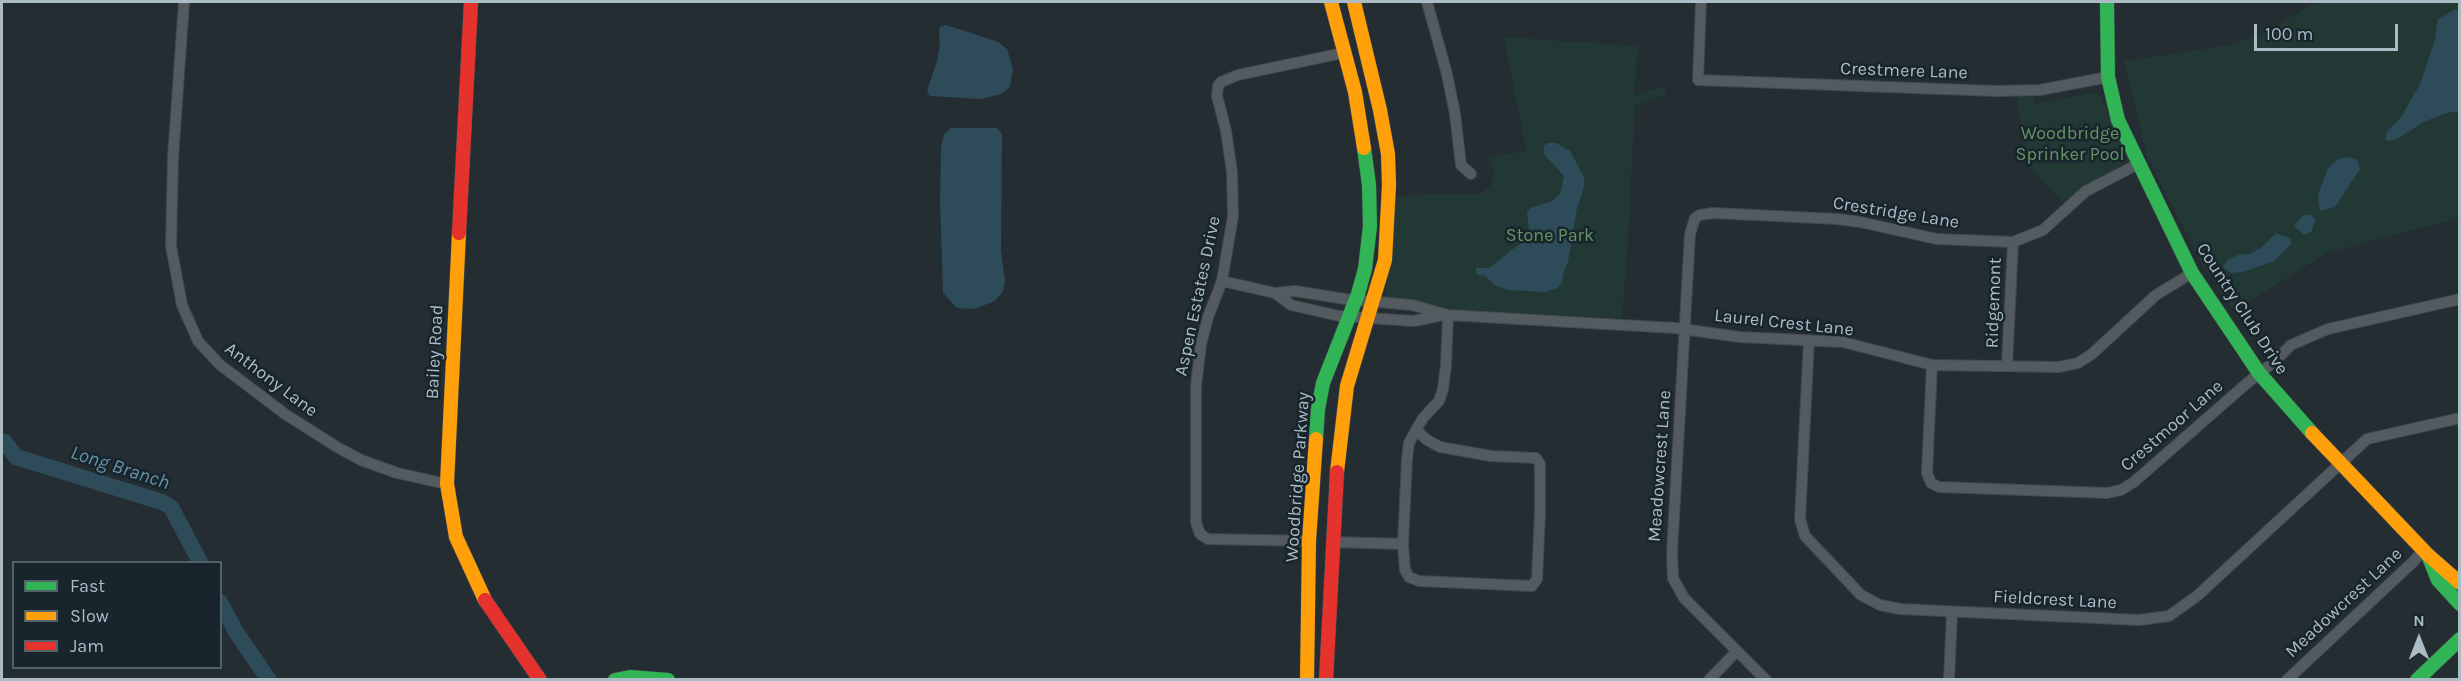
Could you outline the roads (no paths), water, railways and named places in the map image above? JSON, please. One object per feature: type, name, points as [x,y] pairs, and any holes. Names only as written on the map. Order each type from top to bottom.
[{"type":"main road","name":"Bailey Road","points":[[471,2],[447,484],[456,537],[473,577],[492,612],[540,680]]},
{"type":"main road","name":"Woodbridge Parkway","points":[[1307,680],[1309,541],[1318,409],[1323,383],[1356,300],[1365,269],[1370,226],[1364,137],[1355,92],[1331,2]]},
{"type":"main road","points":[[1326,680],[1342,417],[1347,386],[1374,302],[1384,260],[1389,185],[1388,154],[1380,110],[1354,2]]},
{"type":"main road","name":"Country Club Drive","points":[[2107,2],[2108,77],[2118,120],[2192,273],[2259,373],[2338,464],[2425,553],[2460,583]]},
{"type":"main road","name":"Country Club Drive","points":[[2425,553],[2438,580],[2460,604]]},
{"type":"main road","points":[[2417,680],[2460,639]]},
{"type":"main road","points":[[615,680],[630,677],[668,680]]},
{"type":"street","name":"Anthony Lane","points":[[184,2],[173,158],[171,246],[182,305],[198,341],[219,364],[285,414],[337,447],[360,460],[397,473],[447,484]]},
{"type":"street","points":[[1427,2],[1447,74],[1455,114],[1461,165],[1471,174]]},
{"type":"street","name":"Crestmere Lane","points":[[1701,2],[1698,80],[1996,91],[2040,90],[2108,77]]},
{"type":"street","name":"Aspen Estates Drive","points":[[1309,541],[1208,539],[1200,534],[1198,528],[1198,365],[1208,317],[1222,281],[1233,216],[1233,192],[1226,131],[1217,96],[1218,86],[1228,78],[1238,75],[1343,53]]},
{"type":"street","name":"Crestridge Lane","points":[[1695,218],[1713,213],[1837,219],[1937,239],[2013,242],[2043,231],[2086,191],[2140,163]]},
{"type":"street","name":"Meadowcrest Lane","points":[[1695,218],[1690,234],[1672,552],[1673,578],[1684,598],[1766,680]]},
{"type":"street","name":"Ridgemont","points":[[2007,366],[2013,242]]},
{"type":"street","name":"Laurel Crest Lane","points":[[1275,293],[1295,291],[1412,305],[1448,315],[1685,328],[1740,337],[1843,342],[1932,365],[2060,367],[2078,363],[2091,354],[2156,295],[2192,273]]},
{"type":"street","points":[[1222,281],[1275,293]]},
{"type":"street","name":"Laurel Crest Lane","points":[[1275,293],[1291,305],[1349,317],[1414,321],[1448,315]]},
{"type":"street","name":"Crestmoor Lane","points":[[1932,365],[1927,474],[1931,483],[1939,487],[2107,493],[2121,490],[2134,482],[2291,345],[2328,329],[2460,299]]},
{"type":"street","points":[[1416,430],[1427,440],[1440,447],[1491,456],[1536,458],[1540,464],[1541,475],[1537,579],[1532,586],[1419,581],[1409,577],[1405,570],[1403,544],[1409,443],[1416,430],[1439,401],[1443,388],[1448,315]]},
{"type":"street","name":"Fieldcrest Lane","points":[[1809,340],[1800,519],[1805,536],[1861,595],[1880,605],[1900,609],[2139,620],[2169,616],[2197,596],[2367,439],[2460,418]]},
{"type":"street","points":[[1333,542],[1403,544]]},
{"type":"street","name":"Meadowcrest Lane","points":[[2287,680],[2425,553]]},
{"type":"street","points":[[1949,680],[1952,612]]},
{"type":"street","points":[[1709,680],[1736,652]]},
{"type":"water","points":[[2459,9],[2459,111],[2446,113],[2424,122],[2397,139],[2388,141],[2385,139],[2387,132],[2401,117],[2420,84],[2435,40],[2438,19]]},
{"type":"water","points":[[946,25],[998,42],[1007,49],[1013,69],[1010,87],[1001,94],[981,99],[930,96],[927,91],[937,61],[940,44],[939,31],[940,27]]},
{"type":"water","points":[[951,128],[997,128],[1002,134],[1001,250],[1005,282],[1003,291],[995,301],[974,309],[957,308],[943,293],[941,148],[944,134]]},
{"type":"water","points":[[1547,143],[1556,143],[1570,151],[1584,177],[1584,187],[1577,208],[1568,262],[1558,288],[1545,292],[1508,290],[1495,285],[1484,275],[1477,275],[1476,268],[1489,268],[1522,242],[1529,228],[1527,212],[1530,208],[1552,201],[1560,194],[1564,176],[1544,154],[1544,146]]},
{"type":"water","points":[[2348,157],[2357,160],[2360,169],[2335,207],[2320,211],[2318,195],[2328,168],[2338,159]]},
{"type":"water","points":[[2303,215],[2311,215],[2316,220],[2311,232],[2304,235],[2294,226]]},
{"type":"water","points":[[2276,233],[2291,239],[2291,244],[2274,261],[2243,272],[2231,273],[2223,267],[2228,260],[2238,255],[2249,254],[2261,248]]},
{"type":"waterway","name":"Long Branch","points":[[2,441],[16,457],[162,502],[171,507],[199,561]]},
{"type":"waterway","name":"Long Branch","points":[[222,606],[236,632],[269,680]]},
{"type":"park label","name":"Woodbridge Sprinker Pool","points":[[2070,144]]},
{"type":"park label","name":"Stone Park","points":[[1550,236]]}]
